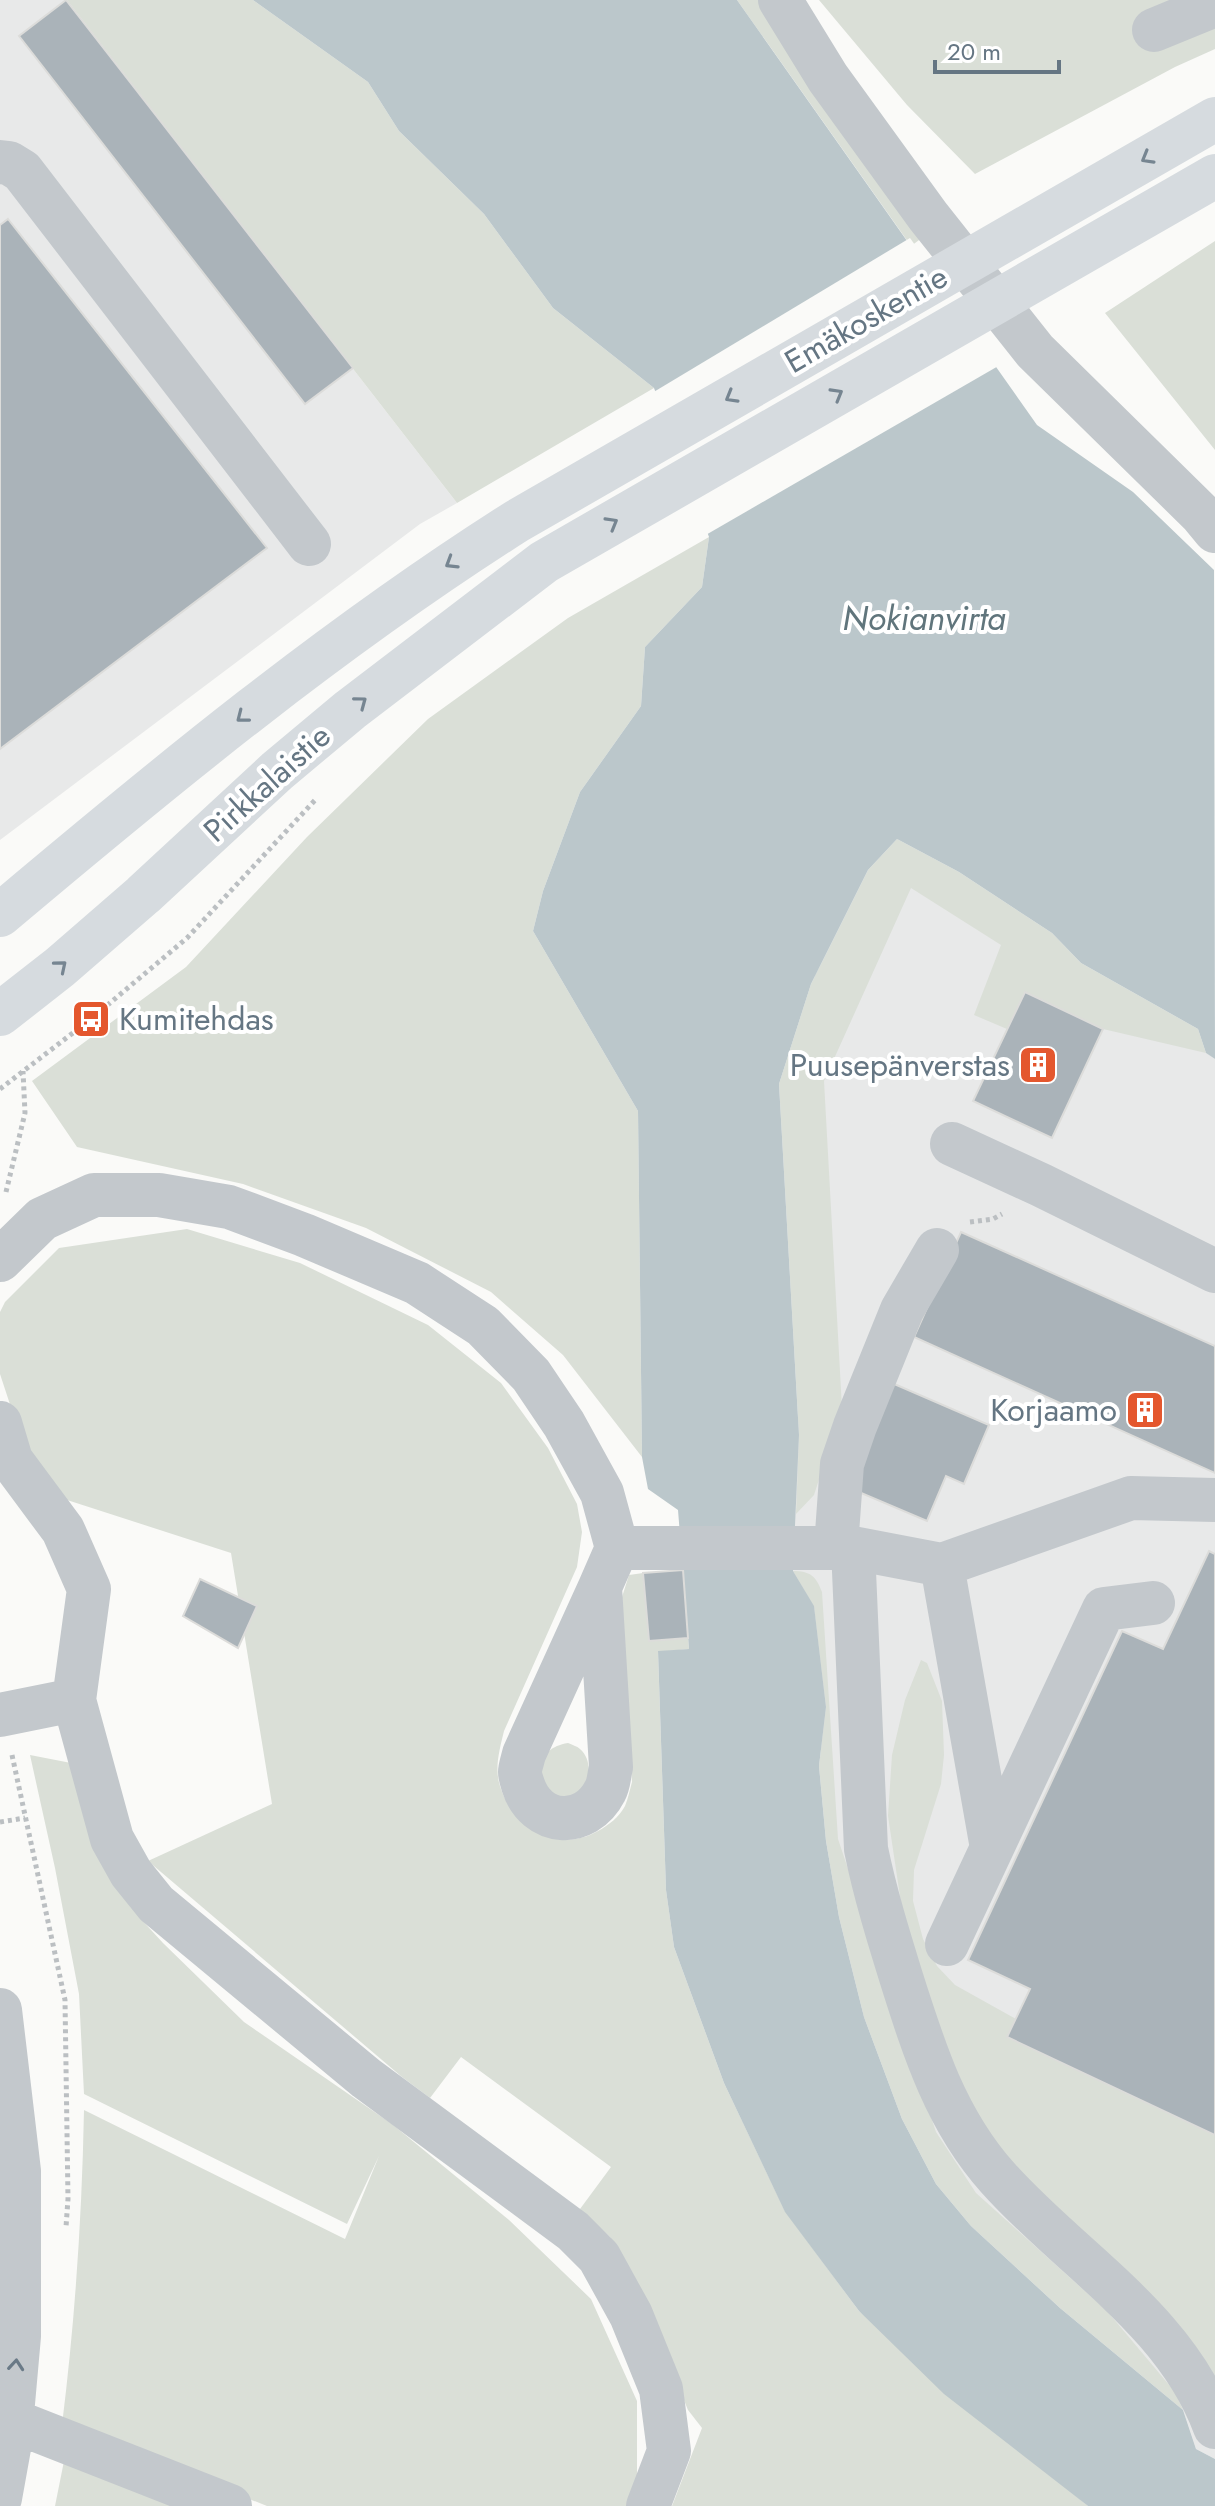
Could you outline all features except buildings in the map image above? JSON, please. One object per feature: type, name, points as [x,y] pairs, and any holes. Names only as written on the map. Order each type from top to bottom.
[{"type":"main road","name":"Emäkoskentie","points":[[517,521],[1215,119]]},
{"type":"main road","name":"Emäkoskentie","points":[[544,562],[1215,176]]},
{"type":"main road","name":"Pirkkalaistie","points":[[0,915],[220,734],[316,660],[436,572],[517,521]]},
{"type":"main road","name":"Pirkkalaistie","points":[[0,1014],[119,916],[277,771],[350,710],[544,562]]},
{"type":"street","points":[[780,0],[844,101],[928,216],[1035,351],[1215,531]]},
{"type":"street","points":[[1154,30],[1215,5]]},
{"type":"street","points":[[0,162],[9,163],[22,171],[309,544]]},
{"type":"street","points":[[952,1144],[1215,1271]]},
{"type":"street","points":[[1,1258],[42,1219],[94,1195],[159,1195],[229,1207],[417,1283],[483,1326],[531,1375],[564,1424],[602,1493],[608,1568],[666,1548],[832,1548],[942,1565],[1131,1498],[1215,1500]]},
{"type":"street","points":[[937,1250],[902,1310],[855,1426],[842,1464],[832,1548],[866,1849],[875,1892],[928,2061],[949,2107],[997,2177],[1160,2334],[1184,2365],[1206,2403],[1215,2427]]},
{"type":"street","points":[[0,1423],[11,1460],[63,1530],[89,1589],[74,1700],[112,1839],[131,1873],[156,1904],[366,2078],[573,2231],[599,2257],[631,2315],[661,2389],[669,2451],[648,2506]]},
{"type":"street","points":[[942,1565],[992,1848]]},
{"type":"street","points":[[947,1944],[1104,1609],[1153,1603]]},
{"type":"street","points":[[0,1715],[74,1700]]},
{"type":"street","points":[[0,2010],[19,2171],[19,2336],[0,2498]]},
{"type":"street","points":[[11,2420],[230,2506]]},
{"type":"path","points":[[0,1089],[91,1019],[187,938],[321,794]]},
{"type":"path","points":[[1,1258],[4,1200],[25,1113],[23,1071]]},
{"type":"path","points":[[937,1250],[945,1236],[969,1222],[993,1219],[1020,1206],[1041,1185]]},
{"type":"path","points":[[0,1822],[25,1818]]},
{"type":"shaded area","points":[[0,0],[67,0],[457,503],[420,524],[0,840]]},
{"type":"shaded area","points":[[67,0],[253,0],[368,82],[399,131],[484,214],[553,308],[654,388],[457,503]]},
{"type":"shaded area","points":[[737,0],[769,0],[930,232],[911,246]]},
{"type":"shaded area","points":[[819,0],[1181,0],[1135,19],[1149,39],[1215,13],[1215,49],[1175,67],[975,174],[907,105]]},
{"type":"shaded area","points":[[1215,241],[1215,450],[1105,313]]},
{"type":"shaded area","points":[[709,537],[702,587],[645,647],[641,706],[580,792],[543,891],[533,931],[638,1111],[642,1457],[563,1355],[491,1292],[366,1228],[243,1184],[77,1147],[32,1081],[186,967],[307,837],[428,719],[568,618]]},
{"type":"shaded area","points":[[897,839],[1215,1059],[1215,2459],[1196,2449],[1183,2410],[971,2226],[864,2017],[793,1571],[815,975]]},
{"type":"shaded area","points":[[897,839],[959,872],[1052,933],[1081,963],[1198,1029],[1206,1053],[1103,1029],[1025,992],[1007,1029],[974,1015],[1001,945],[911,888],[824,1081],[842,1408],[814,1495],[796,1514],[799,1435],[779,1084],[811,984],[868,870]]},
{"type":"shaded area","points":[[187,1229],[300,1263],[428,1325],[501,1383],[548,1448],[577,1504],[582,1532],[577,1567],[504,1731],[498,1765],[498,1779],[506,1801],[526,1825],[538,1833],[567,1840],[583,1837],[610,1823],[625,1806],[632,1782],[622,1597],[629,1575],[643,1573],[649,1641],[688,1638],[689,1649],[658,1652],[666,1890],[674,1947],[724,2083],[785,2211],[859,2311],[1088,2506],[672,2506],[702,2428],[688,2410],[633,2274],[610,2237],[580,2209],[611,2167],[461,2057],[430,2098],[148,1861],[272,1804],[231,1553],[64,1499],[26,1453],[0,1374],[0,1312],[5,1302],[59,1248]]},
{"type":"shaded area","points":[[793,1571],[812,1576],[822,1592],[838,1839],[936,2132],[976,2193],[1107,2311],[1175,2392],[1183,2410],[1060,2308],[971,2226],[936,2184],[902,2119],[864,2017],[839,1917],[826,1841],[819,1766],[826,1707],[814,1607]]},
{"type":"shaded area","points":[[921,1660],[927,1663],[942,1701],[944,1755],[941,1784],[914,1870],[913,1901],[923,1939],[937,1966],[955,1985],[1016,2019],[1008,2037],[1215,2135],[1215,2385],[1010,2166],[959,2086],[930,2017],[901,1903],[888,1816],[892,1755],[905,1700]]},
{"type":"shaded area","points":[[568,1743],[585,1755],[589,1771],[579,1792],[561,1797],[550,1793],[538,1769],[549,1751]]},
{"type":"shaded area","points":[[30,1755],[71,1763],[140,1918],[244,2022],[392,2124],[509,2220],[591,2299],[637,2401],[637,2476],[627,2506],[267,2506],[62,2425],[77,2268],[84,2110],[345,2239],[379,2156],[347,2224],[84,2094],[79,1994]]},
{"type":"shaded area","points":[[64,2461],[222,2506],[55,2506]]},
{"type":"water","name":"Nokianvirta","points":[[253,0],[737,0],[1037,425],[1133,492],[1214,570],[1215,1059],[1206,1053],[1198,1029],[1081,963],[1052,933],[959,872],[897,839],[868,870],[811,984],[779,1084],[799,1435],[793,1571],[814,1606],[826,1707],[819,1766],[826,1841],[839,1917],[864,2017],[902,2119],[936,2184],[971,2226],[1060,2308],[1183,2410],[1196,2449],[1215,2459],[1215,2506],[1088,2506],[944,2394],[859,2311],[785,2212],[724,2083],[674,1947],[666,1890],[658,1651],[689,1649],[678,1510],[648,1489],[642,1457],[638,1111],[533,931],[543,891],[580,792],[641,706],[645,647],[702,587],[709,537],[654,388],[553,308],[484,214],[399,131],[368,82]]},
{"type":"pier","points":[[910,238],[1000,365],[704,536],[652,393]]},
{"type":"place","name":"Kumitehdas","points":[[91,1019]]},
{"type":"place","name":"Puusepänverstas","points":[[1038,1065]]},
{"type":"place","name":"Korjaamo","points":[[1145,1410]]}]
